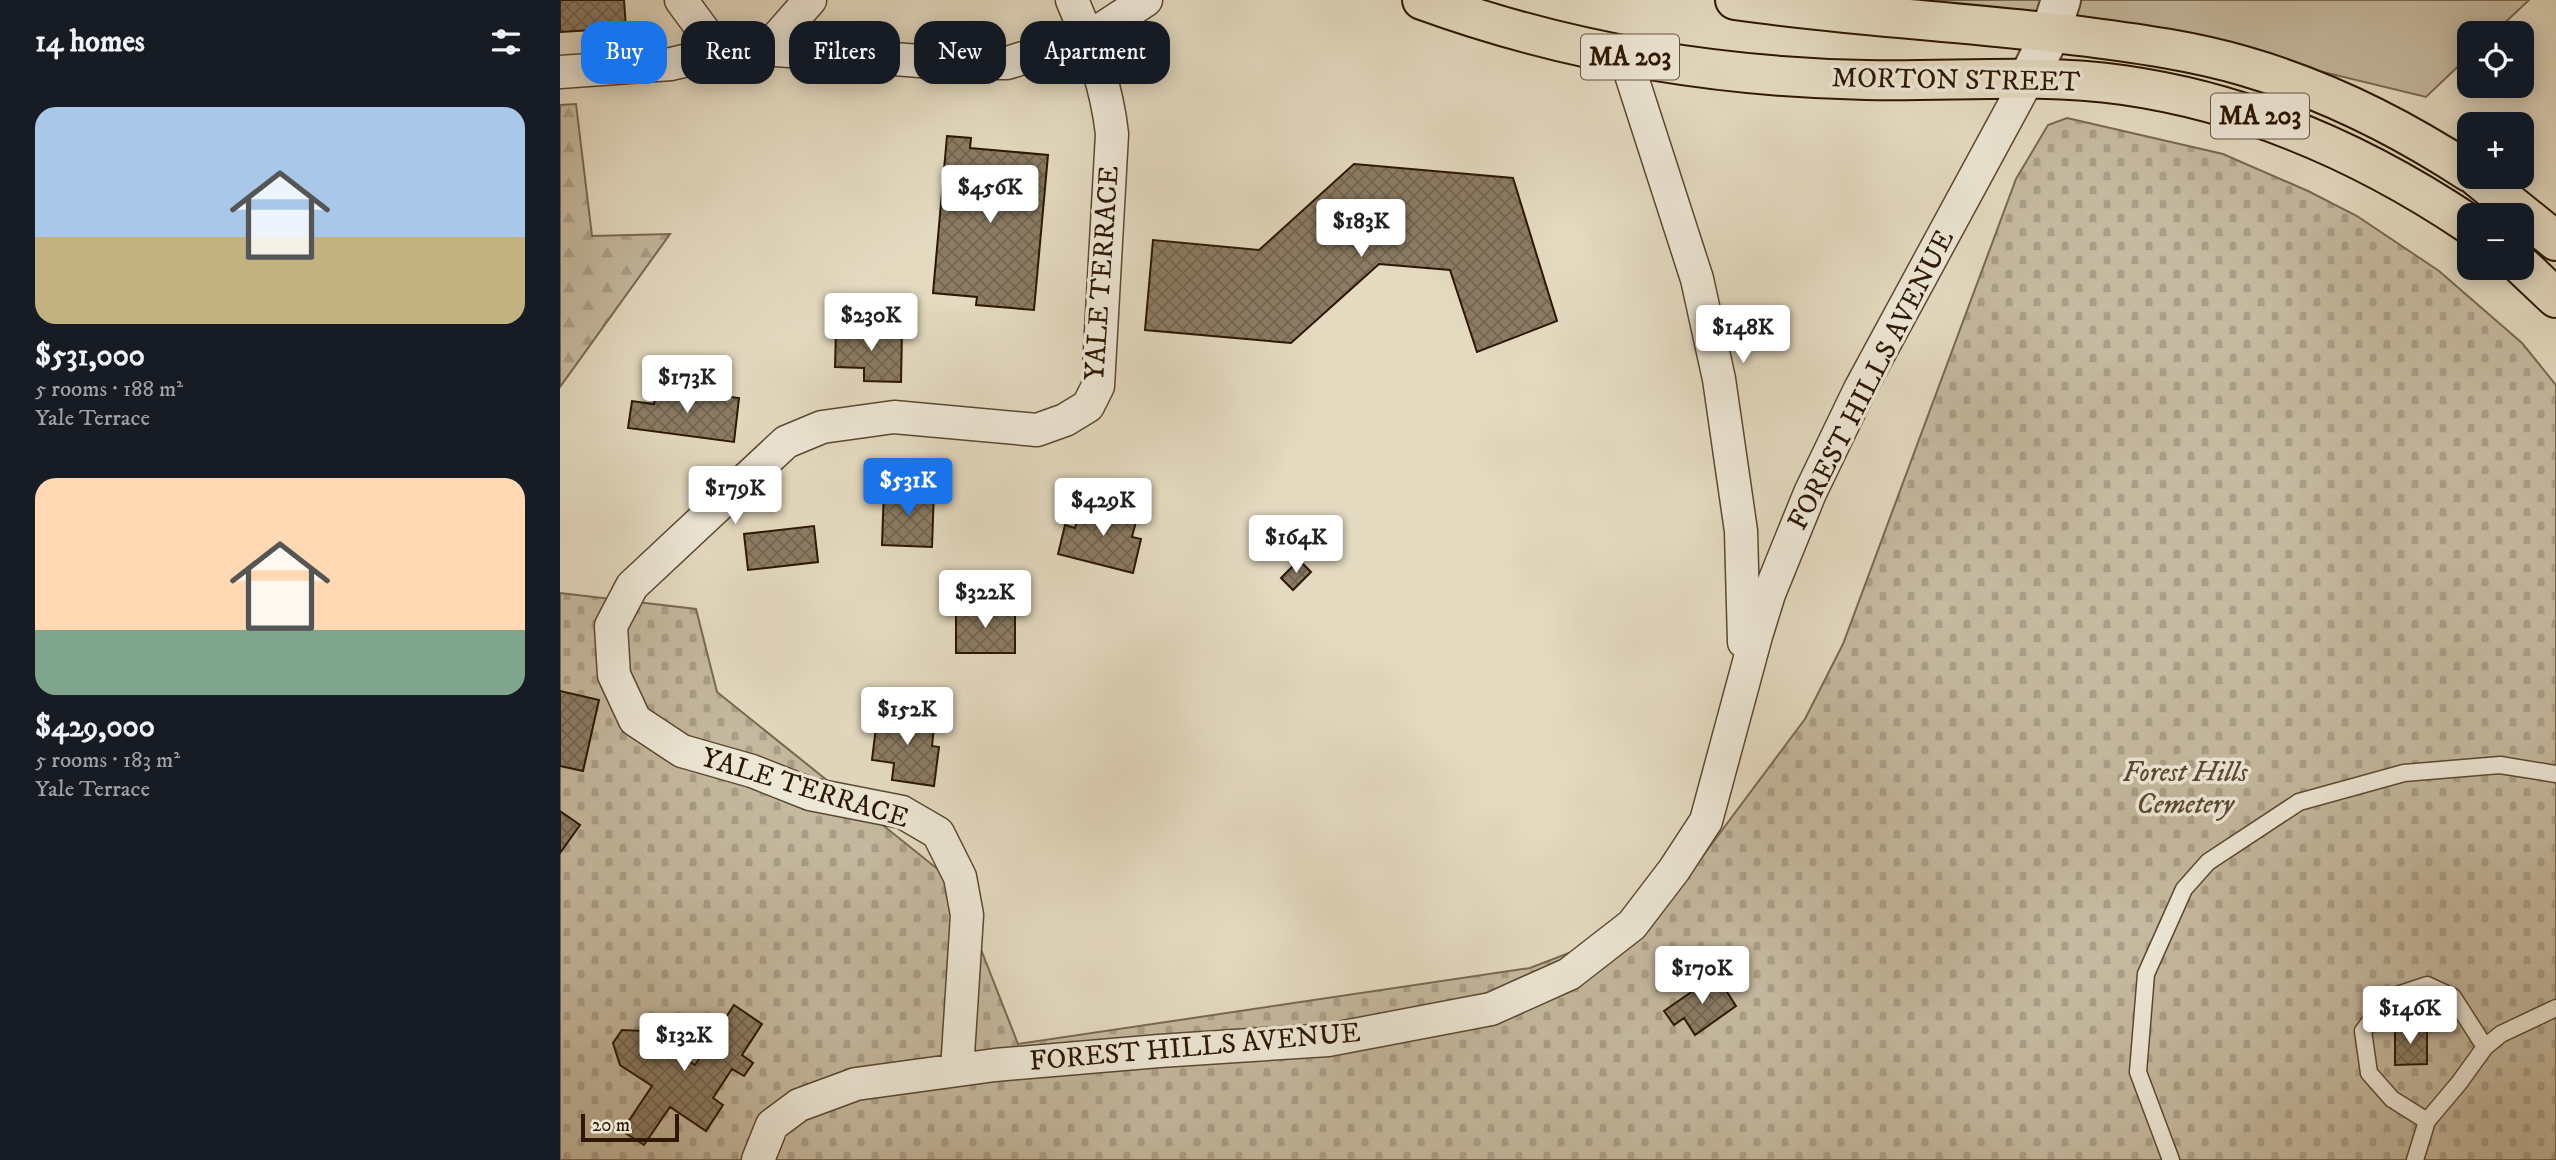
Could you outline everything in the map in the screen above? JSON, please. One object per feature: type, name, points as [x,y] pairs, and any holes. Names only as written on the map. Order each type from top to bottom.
[{"type":"highway","name":"MORTON STREET","points":[[1422,0],[1524,33],[1625,56],[1696,68],[1791,77],[1869,80],[2028,79],[2121,84],[2189,97],[2248,112],[2289,127],[2358,158],[2417,190],[2457,216]]},
{"type":"highway","name":"MORTON STREET","points":[[1735,0],[2056,16],[2270,74],[2374,118],[2457,165]]},
{"type":"highway","points":[[2492,189],[2556,241]]},
{"type":"highway","points":[[2534,277],[2556,298]]},
{"type":"street","points":[[681,0],[696,21]]},
{"type":"street","points":[[775,40],[810,0]]},
{"type":"street","name":"YALE TERRACE","points":[[1072,0],[1081,21]]},
{"type":"street","points":[[1114,21],[1146,0]]},
{"type":"street","points":[[2028,79],[2056,16]]},
{"type":"street","points":[[775,49],[946,62],[1007,63],[1020,59]]},
{"type":"street","name":"FOREST HILLS AVENUE","points":[[1625,56],[1697,279],[1719,379],[1741,531],[1745,637],[1740,692]]},
{"type":"street","points":[[560,72],[681,62]]},
{"type":"street","name":"FOREST HILLS AVENUE","points":[[758,1160],[772,1125],[799,1105],[856,1084],[957,1070],[1159,1051],[1328,1040],[1491,1009],[1569,974],[1632,925],[1674,870],[1706,821],[1769,594],[1810,494],[1834,441],[2028,79]]},
{"type":"street","name":"YALE TERRACE","points":[[957,1070],[967,915],[960,877],[938,832],[902,812],[810,794],[752,771],[682,751],[635,720],[614,675],[611,626],[632,586],[786,442],[822,427],[894,417],[1037,430],[1065,420],[1088,406],[1098,386],[1112,134],[1109,106],[1102,84]]},
{"type":"lane","points":[[2171,1160],[2138,1072],[2147,974],[2184,889],[2208,862],[2299,803],[2404,773],[2500,765],[2556,774]]},
{"type":"lane","points":[[2427,1121],[2392,1099],[2369,1073],[2363,1031],[2388,998],[2427,985],[2453,997],[2486,1047]]},
{"type":"lane","points":[[2415,1160],[2427,1121],[2486,1047],[2501,1034],[2556,1008]]},
{"type":"green space","points":[[1920,0],[2529,0],[2507,21],[2457,21],[2457,67],[2426,97],[2109,20]]},
{"type":"green space","points":[[576,104],[592,236],[670,234],[560,387],[560,105]]},
{"type":"green space","name":"Forest Hills Cemetery","points":[[2067,118],[2223,154],[2308,191],[2357,216],[2439,271],[2522,343],[2556,385],[2556,1160],[560,1160],[560,593],[696,609],[717,692],[955,883],[1018,1044],[1530,968],[1655,920],[1805,719],[1843,644],[2016,179],[2048,125]]},
{"type":"building","points":[[560,0],[624,0],[626,21],[581,21],[581,31],[560,32]]},
{"type":"building","points":[[947,136],[971,138],[970,148],[1048,155],[1034,310],[976,305],[977,297],[933,293]]},
{"type":"building","points":[[1354,164],[1513,178],[1557,321],[1477,352],[1450,270],[1379,264],[1291,343],[1145,330],[1153,240],[1259,250]]},
{"type":"building","points":[[836,329],[902,331],[901,382],[864,381],[864,368],[835,367]]},
{"type":"building","points":[[656,387],[739,398],[734,442],[628,428],[632,401],[654,404]]},
{"type":"building","points":[[884,488],[934,490],[932,547],[882,545]]},
{"type":"building","points":[[1082,501],[1138,514],[1132,537],[1141,539],[1133,573],[1058,554],[1065,525],[1075,528]]},
{"type":"building","points":[[814,526],[818,562],[748,570],[744,534]]},
{"type":"building","points":[[1299,560],[1311,572],[1293,590],[1281,578]]},
{"type":"building","points":[[956,607],[1015,607],[1015,653],[956,653]]},
{"type":"building","points":[[560,691],[599,700],[583,771],[560,766]]},
{"type":"building","points":[[878,711],[935,718],[932,746],[939,747],[934,786],[892,780],[894,763],[872,760]]},
{"type":"building","points":[[560,811],[580,825],[560,853]]},
{"type":"building","points":[[1716,975],[1736,1006],[1695,1035],[1684,1018],[1674,1025],[1664,1011]]},
{"type":"building","points":[[734,1005],[762,1024],[742,1055],[753,1063],[744,1076],[732,1069],[713,1098],[723,1105],[706,1131],[670,1107],[644,1145],[622,1131],[652,1086],[620,1065],[613,1043],[622,1030],[644,1031],[695,1065]]},
{"type":"building","points":[[2395,1023],[2404,1023],[2404,1031],[2427,1030],[2427,1064],[2395,1065]]}]
